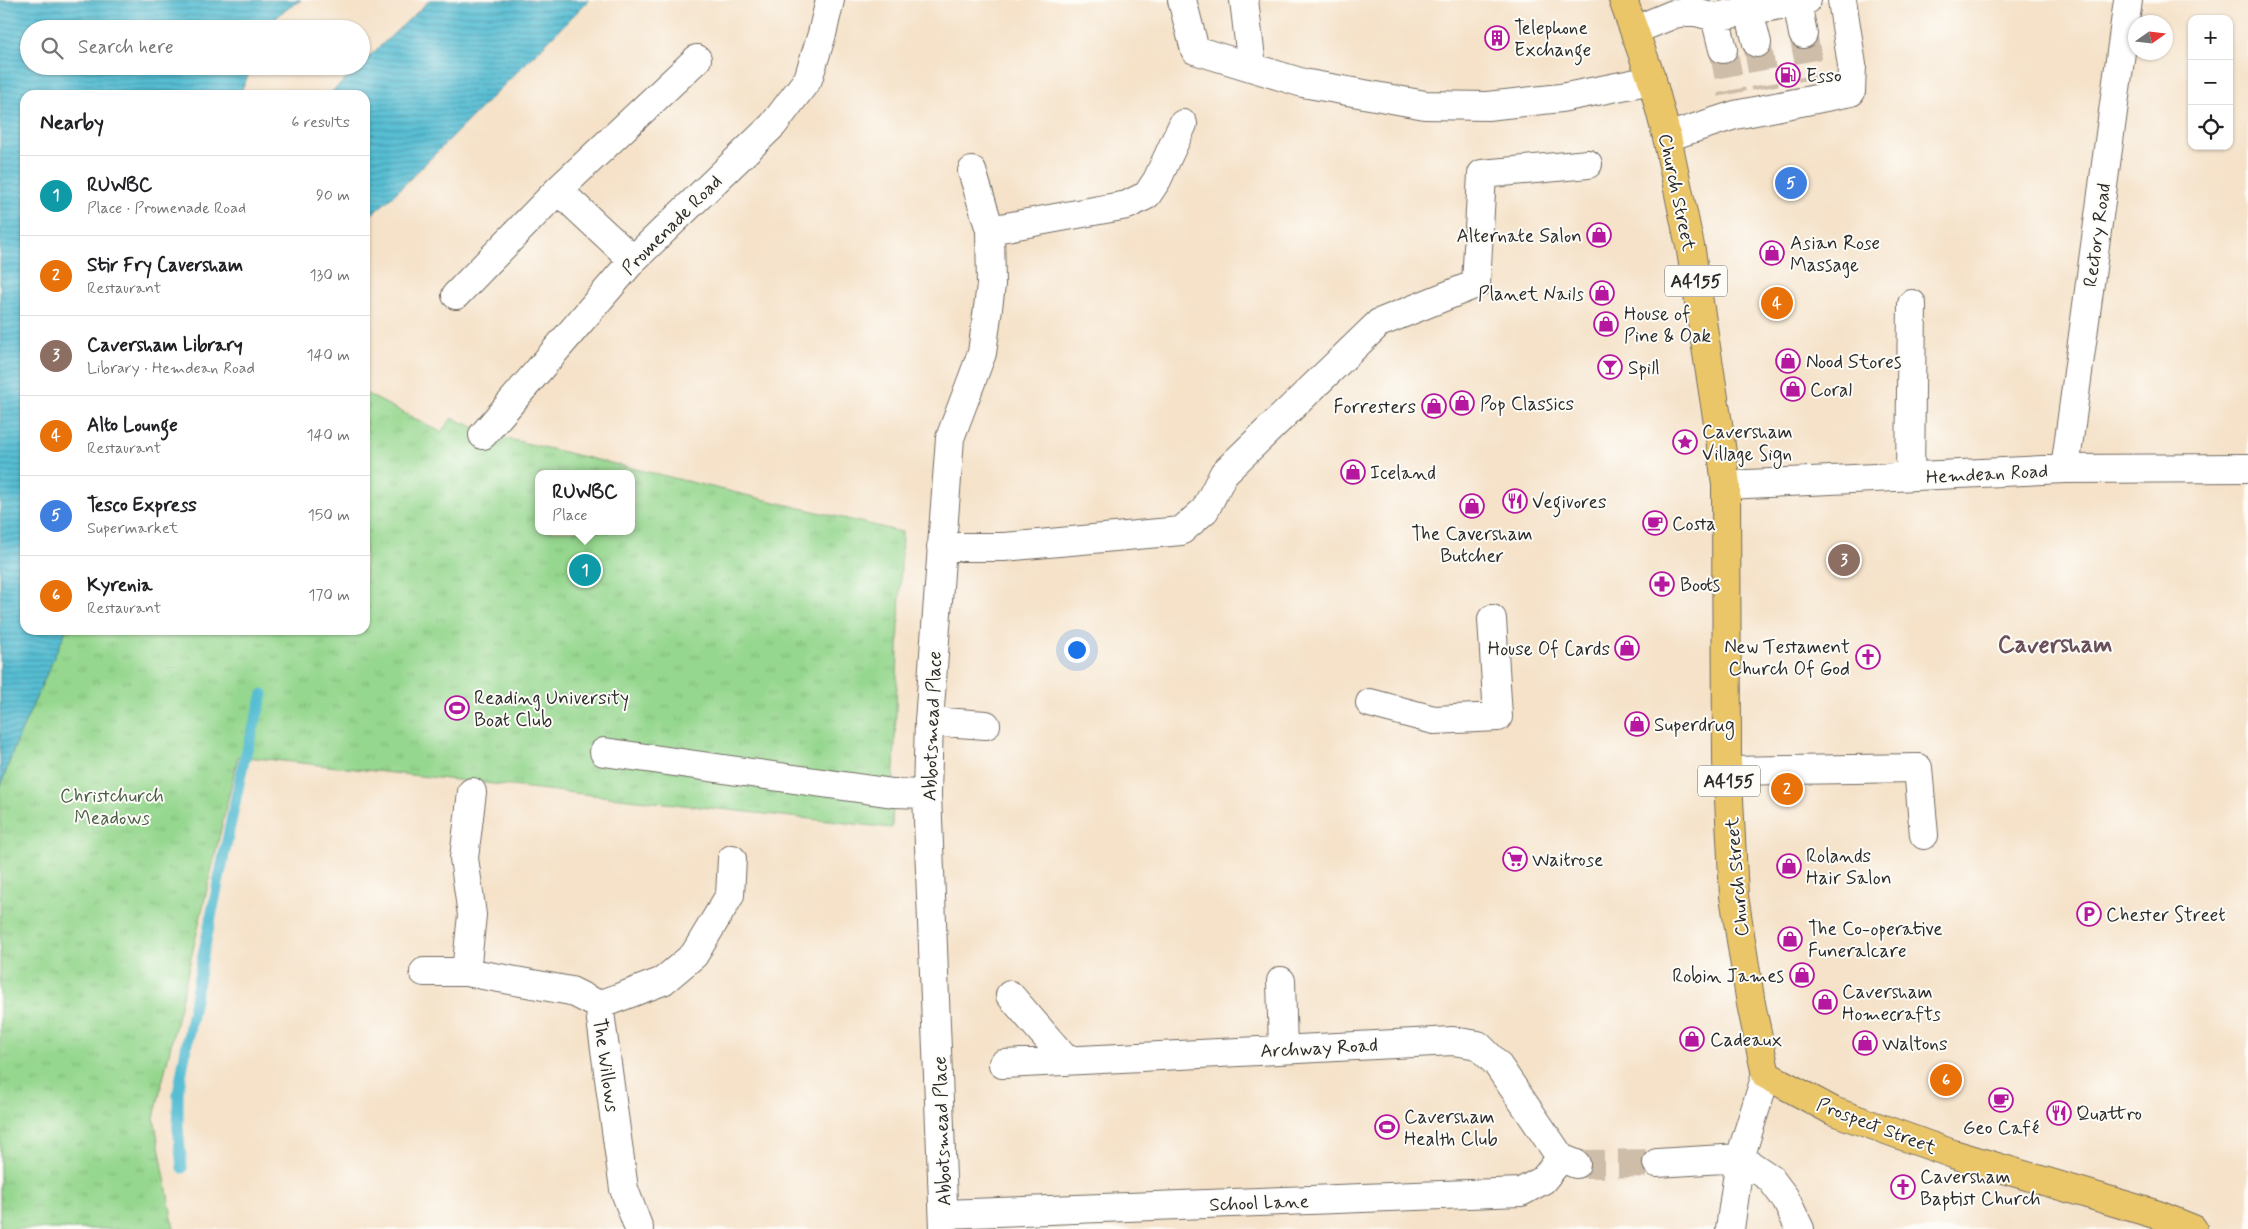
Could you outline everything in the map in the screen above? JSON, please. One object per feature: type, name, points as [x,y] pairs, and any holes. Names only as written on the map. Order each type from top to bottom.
[{"type":"main road","name":"Church Street","points":[[1623,0],[1652,80],[1667,137],[1691,251],[1726,485],[1729,772],[1734,896],[1751,1004],[1766,1075]]},
{"type":"main road","name":"Prospect Street","points":[[1766,1075],[1833,1111],[1953,1154],[2158,1222],[2193,1229]]},
{"type":"street","name":"Promenade Road","points":[[483,434],[632,260],[773,125],[808,79],[830,0]]},
{"type":"street","points":[[1182,0],[1195,50],[1303,82],[1425,105],[1487,106],[1561,98],[1652,80]]},
{"type":"street","points":[[1244,0],[1252,67]]},
{"type":"street","points":[[1667,137],[1734,105],[1814,90],[1851,92],[1852,65],[1842,0]]},
{"type":"street","name":"Rectory Road","points":[[2065,469],[2128,0]]},
{"type":"street","points":[[1635,30],[1674,14],[1692,11],[1715,17],[1802,1],[1803,34]]},
{"type":"street","points":[[1750,11],[1757,43]]},
{"type":"street","points":[[1715,17],[1723,49]]},
{"type":"street","points":[[456,295],[558,190],[697,58]]},
{"type":"street","points":[[990,230],[1127,206],[1147,194],[1157,180],[1183,124]]},
{"type":"street","points":[[941,547],[1004,547],[1181,531],[1205,510],[1224,472],[1379,323],[1476,284],[1482,174],[1588,164]]},
{"type":"street","name":"Abbotsmead Place","points":[[944,1222],[927,794],[929,721],[950,438],[982,353],[991,285],[990,230],[972,171]]},
{"type":"street","points":[[558,190],[632,260]]},
{"type":"street","points":[[1910,476],[1912,304]]},
{"type":"street","name":"Hemdean Road","points":[[1726,485],[2065,469],[2248,468]]},
{"type":"street","points":[[1370,703],[1434,720],[1498,717],[1492,620]]},
{"type":"street","points":[[929,721],[986,725]]},
{"type":"street","points":[[604,752],[893,793],[927,794]]},
{"type":"street","points":[[1729,772],[1918,768],[1924,836]]},
{"type":"street","points":[[466,972],[472,915],[464,858],[472,792]]},
{"type":"street","name":"The Willows","points":[[639,1229],[624,1188],[599,1005],[664,981],[694,955],[730,895],[732,858]]},
{"type":"street","points":[[424,972],[466,972],[571,991],[599,1005]]},
{"type":"street","points":[[1281,981],[1283,1049]]},
{"type":"street","points":[[1010,995],[1067,1061]]},
{"type":"street","name":"Archway Road","points":[[1003,1064],[1453,1040],[1478,1045],[1497,1064],[1569,1161]]},
{"type":"street","points":[[1730,1229],[1740,1158],[1766,1075]]},
{"type":"street","points":[[1657,1163],[1740,1158],[1770,1178],[1786,1198],[1800,1229]]},
{"type":"street","name":"School Lane","points":[[944,1222],[1521,1192],[1543,1180],[1569,1161]]},
{"type":"green space","name":"Christchurch Meadows","points":[[370,396],[441,432],[452,418],[496,436],[902,532],[892,828],[238,756],[154,1118],[174,1229],[0,1229],[0,788],[16,743],[64,635],[370,635]]},
{"type":"water","points":[[0,0],[301,0],[278,15],[276,20],[20,20],[20,75],[249,75],[241,90],[20,90],[20,635],[64,635],[16,743],[0,788]]},
{"type":"water","points":[[430,0],[589,0],[392,197],[370,216],[370,90],[334,90],[351,75],[370,75],[370,56]]},
{"type":"waterway","points":[[182,1168],[178,1128],[178,1093],[202,960],[243,764],[263,694]]},
{"type":"tunnel","points":[[1803,34],[1812,79]]},
{"type":"tunnel","points":[[1757,43],[1765,88]]},
{"type":"tunnel","points":[[1723,49],[1732,94]]},
{"type":"tunnel","points":[[1576,1164],[1657,1163]]},
{"type":"place","name":"Telephone Exchange","points":[[1497,38]]},
{"type":"place","name":"Esso","points":[[1788,75]]},
{"type":"place","name":"Tesco Express","points":[[1791,183]]},
{"type":"place","name":"Alternate Salon","points":[[1599,235]]},
{"type":"place","name":"Asian Rose Massage","points":[[1772,253]]},
{"type":"place","name":"Planet Nails","points":[[1602,293]]},
{"type":"place","name":"Alto Lounge","points":[[1777,303]]},
{"type":"place","name":"House of Pine & Oak","points":[[1606,324]]},
{"type":"place","name":"Nood Stores","points":[[1788,361]]},
{"type":"place","name":"Spill","points":[[1610,367]]},
{"type":"place","name":"Coral","points":[[1793,389]]},
{"type":"place","name":"Pop Classics","points":[[1462,403]]},
{"type":"place","name":"Forresters","points":[[1434,406]]},
{"type":"place","name":"Caversham Village Sign","points":[[1685,442]]},
{"type":"place","name":"Iceland","points":[[1353,472]]},
{"type":"place","name":"Vegivores","points":[[1515,501]]},
{"type":"place","name":"The Caversham Butcher","points":[[1472,506]]},
{"type":"place","name":"Costa","points":[[1655,523]]},
{"type":"place","name":"Caversham Library","points":[[1844,560]]},
{"type":"place","name":"RUWBC","points":[[585,570]]},
{"type":"place","name":"Boots","points":[[1662,584]]},
{"type":"place","name":"House Of Cards","points":[[1627,648]]},
{"type":"place","name":"New Testament Church Of God","points":[[1868,657]]},
{"type":"place","name":"Reading University Boat Club","points":[[457,708]]},
{"type":"place","name":"Superdrug","points":[[1637,724]]},
{"type":"place","name":"Stir Fry Caversham","points":[[1787,789]]},
{"type":"place","name":"Waitrose","points":[[1515,859]]},
{"type":"place","name":"Rolands Hair Salon","points":[[1789,866]]},
{"type":"place","name":"Chester Street","points":[[2089,914]]},
{"type":"place","name":"The Co-operative Funeralcare","points":[[1790,939]]},
{"type":"place","name":"Robin James","points":[[1802,975]]},
{"type":"place","name":"Caversham Homecrafts","points":[[1825,1002]]},
{"type":"place","name":"Cadeaux","points":[[1692,1039]]},
{"type":"place","name":"Waltons","points":[[1865,1043]]},
{"type":"place","name":"Kyrenia","points":[[1946,1080]]},
{"type":"place","name":"Geo Café","points":[[2001,1100]]},
{"type":"place","name":"Quattro","points":[[2059,1113]]},
{"type":"place","name":"Caversham Health Club","points":[[1387,1127]]},
{"type":"place","name":"Caversham Baptist Church","points":[[1903,1187]]},
{"type":"district","name":"Caversham","points":[[2055,644]]}]
